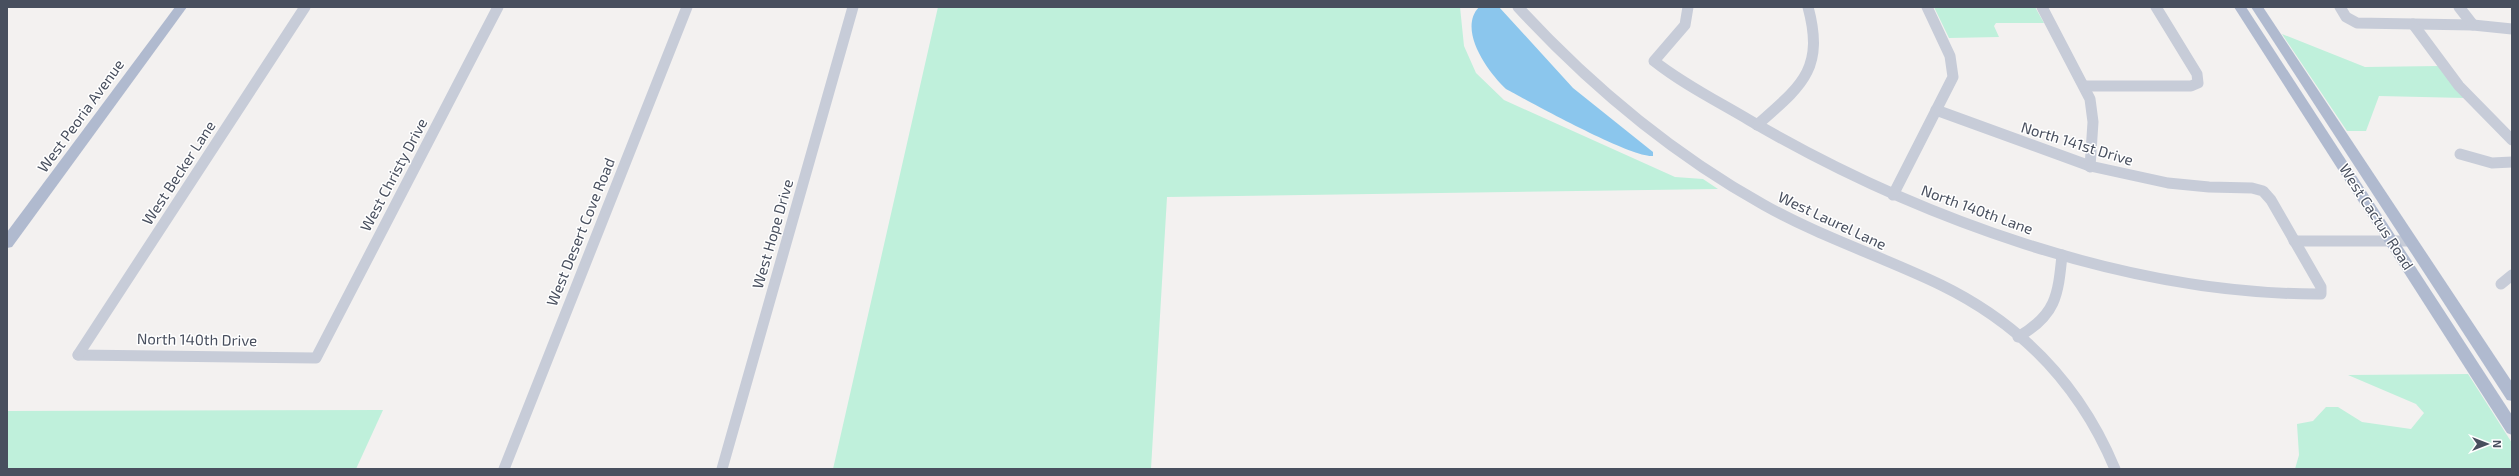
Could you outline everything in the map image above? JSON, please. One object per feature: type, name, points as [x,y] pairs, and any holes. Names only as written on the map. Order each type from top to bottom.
[{"type":"main road","name":"West Peoria Avenue","points":[[7,243],[180,7]]},
{"type":"main road","name":"West Cactus Road","points":[[2240,7],[2512,428]]},
{"type":"main road","name":"West Cactus Road","points":[[2257,7],[2512,395]]},
{"type":"street","name":"West Becker Lane","points":[[78,355],[305,7]]},
{"type":"street","name":"West Christy Drive","points":[[316,358],[498,7]]},
{"type":"street","name":"West Desert Cove Road","points":[[504,469],[687,7]]},
{"type":"street","name":"West Hope Drive","points":[[722,469],[853,7]]},
{"type":"street","name":"West Laurel Lane","points":[[1518,7],[1553,47],[1596,88],[1625,112],[1704,169],[1764,205],[1820,235],[1941,286],[1971,302],[2018,337],[2037,353],[2080,402],[2096,427],[2115,469]]},
{"type":"street","name":"North 140th Lane","points":[[1688,7],[1684,25],[1654,61],[1757,125],[1818,158],[1893,194],[1964,222],[2062,255],[2119,271],[2202,287],[2257,293],[2321,294],[2321,287],[2294,241]]},
{"type":"street","points":[[1757,125],[1794,91],[1809,70],[1814,57],[1815,41],[1808,7]]},
{"type":"street","points":[[1893,194],[1953,77],[1950,56],[1927,7]]},
{"type":"street","points":[[2042,7],[2084,86],[2093,108],[2090,167]]},
{"type":"street","points":[[2084,86],[2192,86],[2198,83],[2197,74],[2156,7]]},
{"type":"street","points":[[2340,7],[2346,16],[2357,23],[2473,25],[2512,29]]},
{"type":"street","points":[[2459,7],[2473,25]]},
{"type":"street","points":[[2413,24],[2459,86],[2512,140]]},
{"type":"street","name":"North 141st Drive","points":[[1936,110],[2090,167],[2168,184],[2252,188],[2262,191],[2271,200],[2294,241]]},
{"type":"street","points":[[2460,154],[2492,163],[2512,162]]},
{"type":"street","points":[[2294,241],[2410,241]]},
{"type":"street","points":[[2018,337],[2045,320],[2052,312],[2062,255]]},
{"type":"street","points":[[2501,284],[2512,275]]},
{"type":"street","name":"North 140th Drive","points":[[78,355],[316,358]]},
{"type":"green space","points":[[938,7],[1460,7],[1464,46],[1476,73],[1504,100],[1675,177],[1703,179],[1718,189],[1167,197],[1151,469],[833,469]]},
{"type":"green space","points":[[1934,7],[2035,7],[2044,23],[1996,23],[1994,26],[1999,37],[1949,38]]},
{"type":"green space","points":[[2282,34],[2365,67],[2439,66],[2465,98],[2379,96],[2366,131],[2347,131]]},
{"type":"green space","points":[[2468,374],[2512,443],[2512,469],[2295,469],[2299,455],[2297,424],[2313,421],[2326,407],[2338,407],[2362,422],[2411,429],[2424,413],[2416,404],[2348,375]]},
{"type":"green space","points":[[383,410],[356,469],[7,469],[7,411]]},
{"type":"water","points":[[1479,7],[1499,7],[1573,88],[1653,152],[1653,156],[1641,154],[1603,139],[1506,89],[1484,62],[1473,39],[1473,16]]}]
